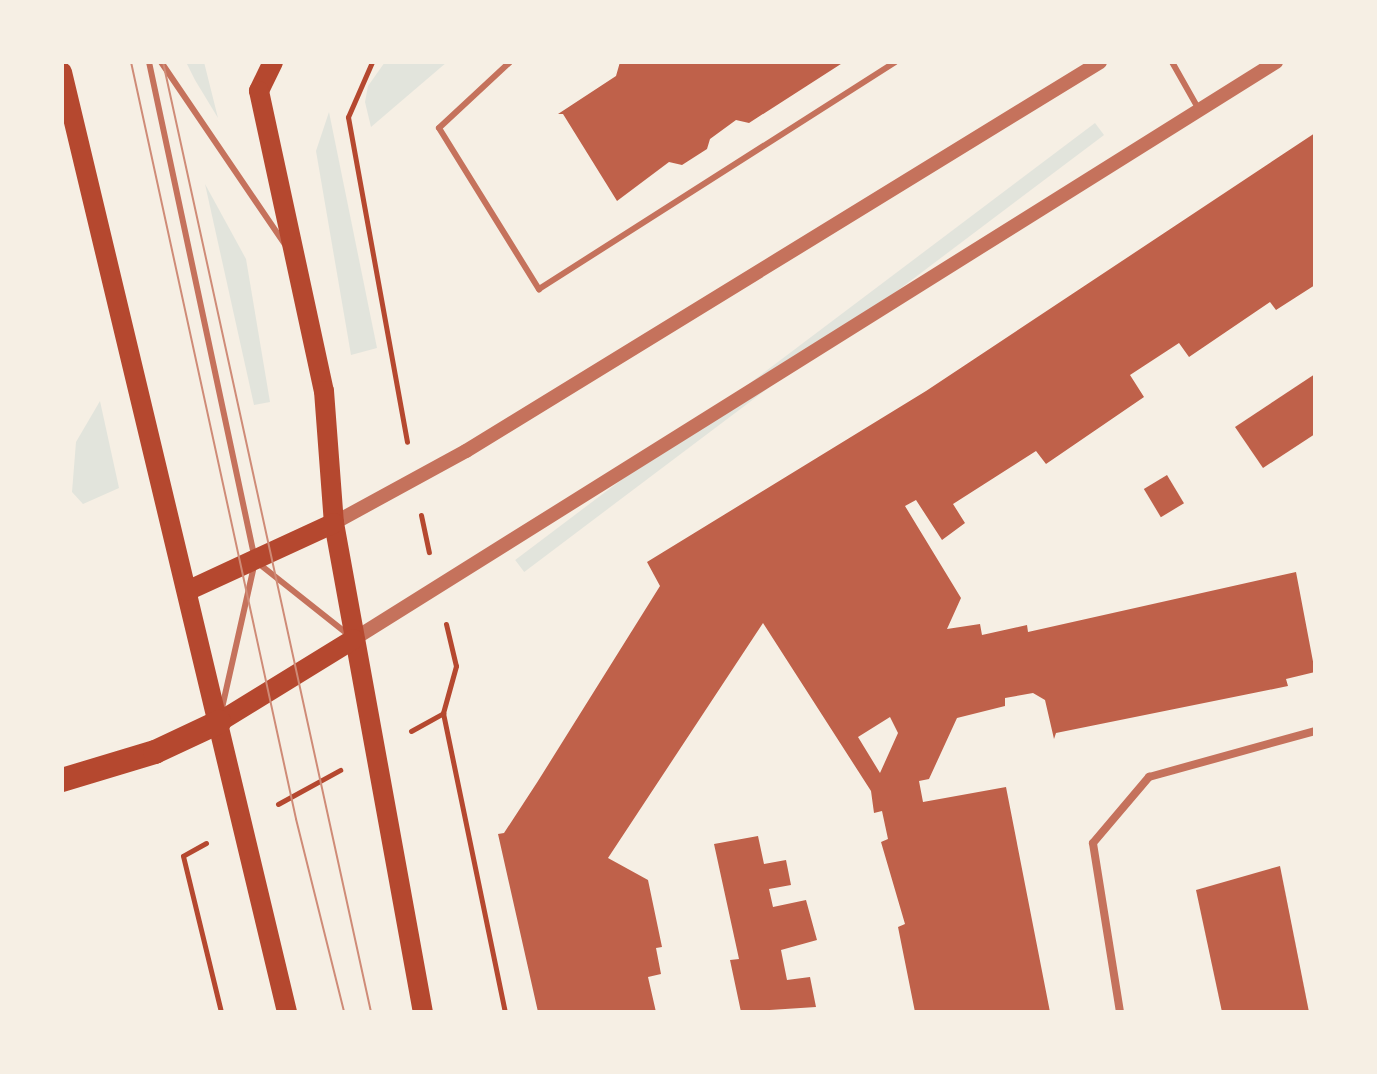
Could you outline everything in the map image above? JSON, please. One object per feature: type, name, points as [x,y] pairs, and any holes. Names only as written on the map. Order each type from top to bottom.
[{"type":"highway","points":[[62,780],[155,752],[219,722]]},
{"type":"main road","points":[[273,62],[259,91],[324,391],[334,523],[423,1012]]},
{"type":"main road","points":[[62,72],[287,1012]]},
{"type":"main road","points":[[187,591],[334,523]]},
{"type":"main road","points":[[219,722],[354,639]]},
{"type":"street","points":[[334,523],[414,481],[1100,62]]},
{"type":"street","points":[[354,639],[437,590],[1198,108],[1276,62]]},
{"type":"street","points":[[1120,1012],[1093,843],[1149,777],[1315,731]]},
{"type":"lane","points":[[149,62],[255,560],[219,722]]},
{"type":"lane","points":[[161,62],[299,265]]},
{"type":"lane","points":[[510,62],[439,128],[539,289],[895,62]]},
{"type":"lane","points":[[1172,62],[1198,108]]},
{"type":"lane","points":[[255,560],[354,639]]},
{"type":"path","points":[[372,62],[348,117],[414,481],[456,666],[443,713],[505,1012]]},
{"type":"path","points":[[221,1012],[183,856],[443,713]]},
{"type":"shaded area","points":[[186,62],[204,62],[218,118],[195,80]]},
{"type":"shaded area","points":[[385,62],[447,62],[371,127],[365,102],[368,86]]},
{"type":"shaded area","points":[[329,112],[377,348],[351,355],[316,151]]},
{"type":"shaded area","points":[[1095,123],[1104,135],[524,572],[515,560]]},
{"type":"shaded area","points":[[205,184],[246,259],[270,402],[254,405]]},
{"type":"shaded area","points":[[100,401],[119,488],[83,504],[72,492],[76,442]]},
{"type":"building","points":[[620,62],[844,62],[749,123],[736,120],[710,139],[707,149],[682,165],[669,162],[617,201],[563,114],[558,114],[616,76]]},
{"type":"building","points":[[1315,133],[1315,285],[1276,310],[1270,302],[1189,357],[1179,343],[1130,375],[1144,397],[1046,464],[1036,451],[953,504],[965,523],[942,540],[916,500],[905,506],[961,598],[947,629],[980,624],[982,635],[1027,625],[1028,632],[1296,572],[1315,672],[1286,679],[1288,686],[1056,733],[1054,739],[1045,700],[1033,693],[1005,698],[1005,706],[957,718],[929,779],[919,781],[923,802],[1006,787],[1050,1012],[915,1012],[898,927],[905,924],[881,842],[888,839],[882,811],[874,813],[871,791],[763,623],[608,858],[648,880],[662,947],[656,948],[661,974],[648,977],[656,1012],[538,1012],[498,834],[504,833],[538,781],[660,586],[647,562],[926,391]],"holes":[[[890,717],[898,733],[880,773],[858,737]]]},
{"type":"building","points":[[1315,374],[1315,434],[1263,468],[1235,427]]},
{"type":"building","points":[[1167,475],[1184,503],[1161,517],[1144,489]]},
{"type":"building","points":[[758,836],[764,864],[786,860],[791,885],[769,889],[773,907],[806,900],[817,940],[781,950],[787,980],[810,977],[816,1007],[741,1012],[730,960],[739,959],[714,844]]},
{"type":"building","points":[[1280,866],[1309,1012],[1222,1012],[1196,890]]},
{"type":"tram line","points":[[131,62],[296,819],[344,1012]]},
{"type":"tram line","points":[[163,62],[371,1012]]}]
